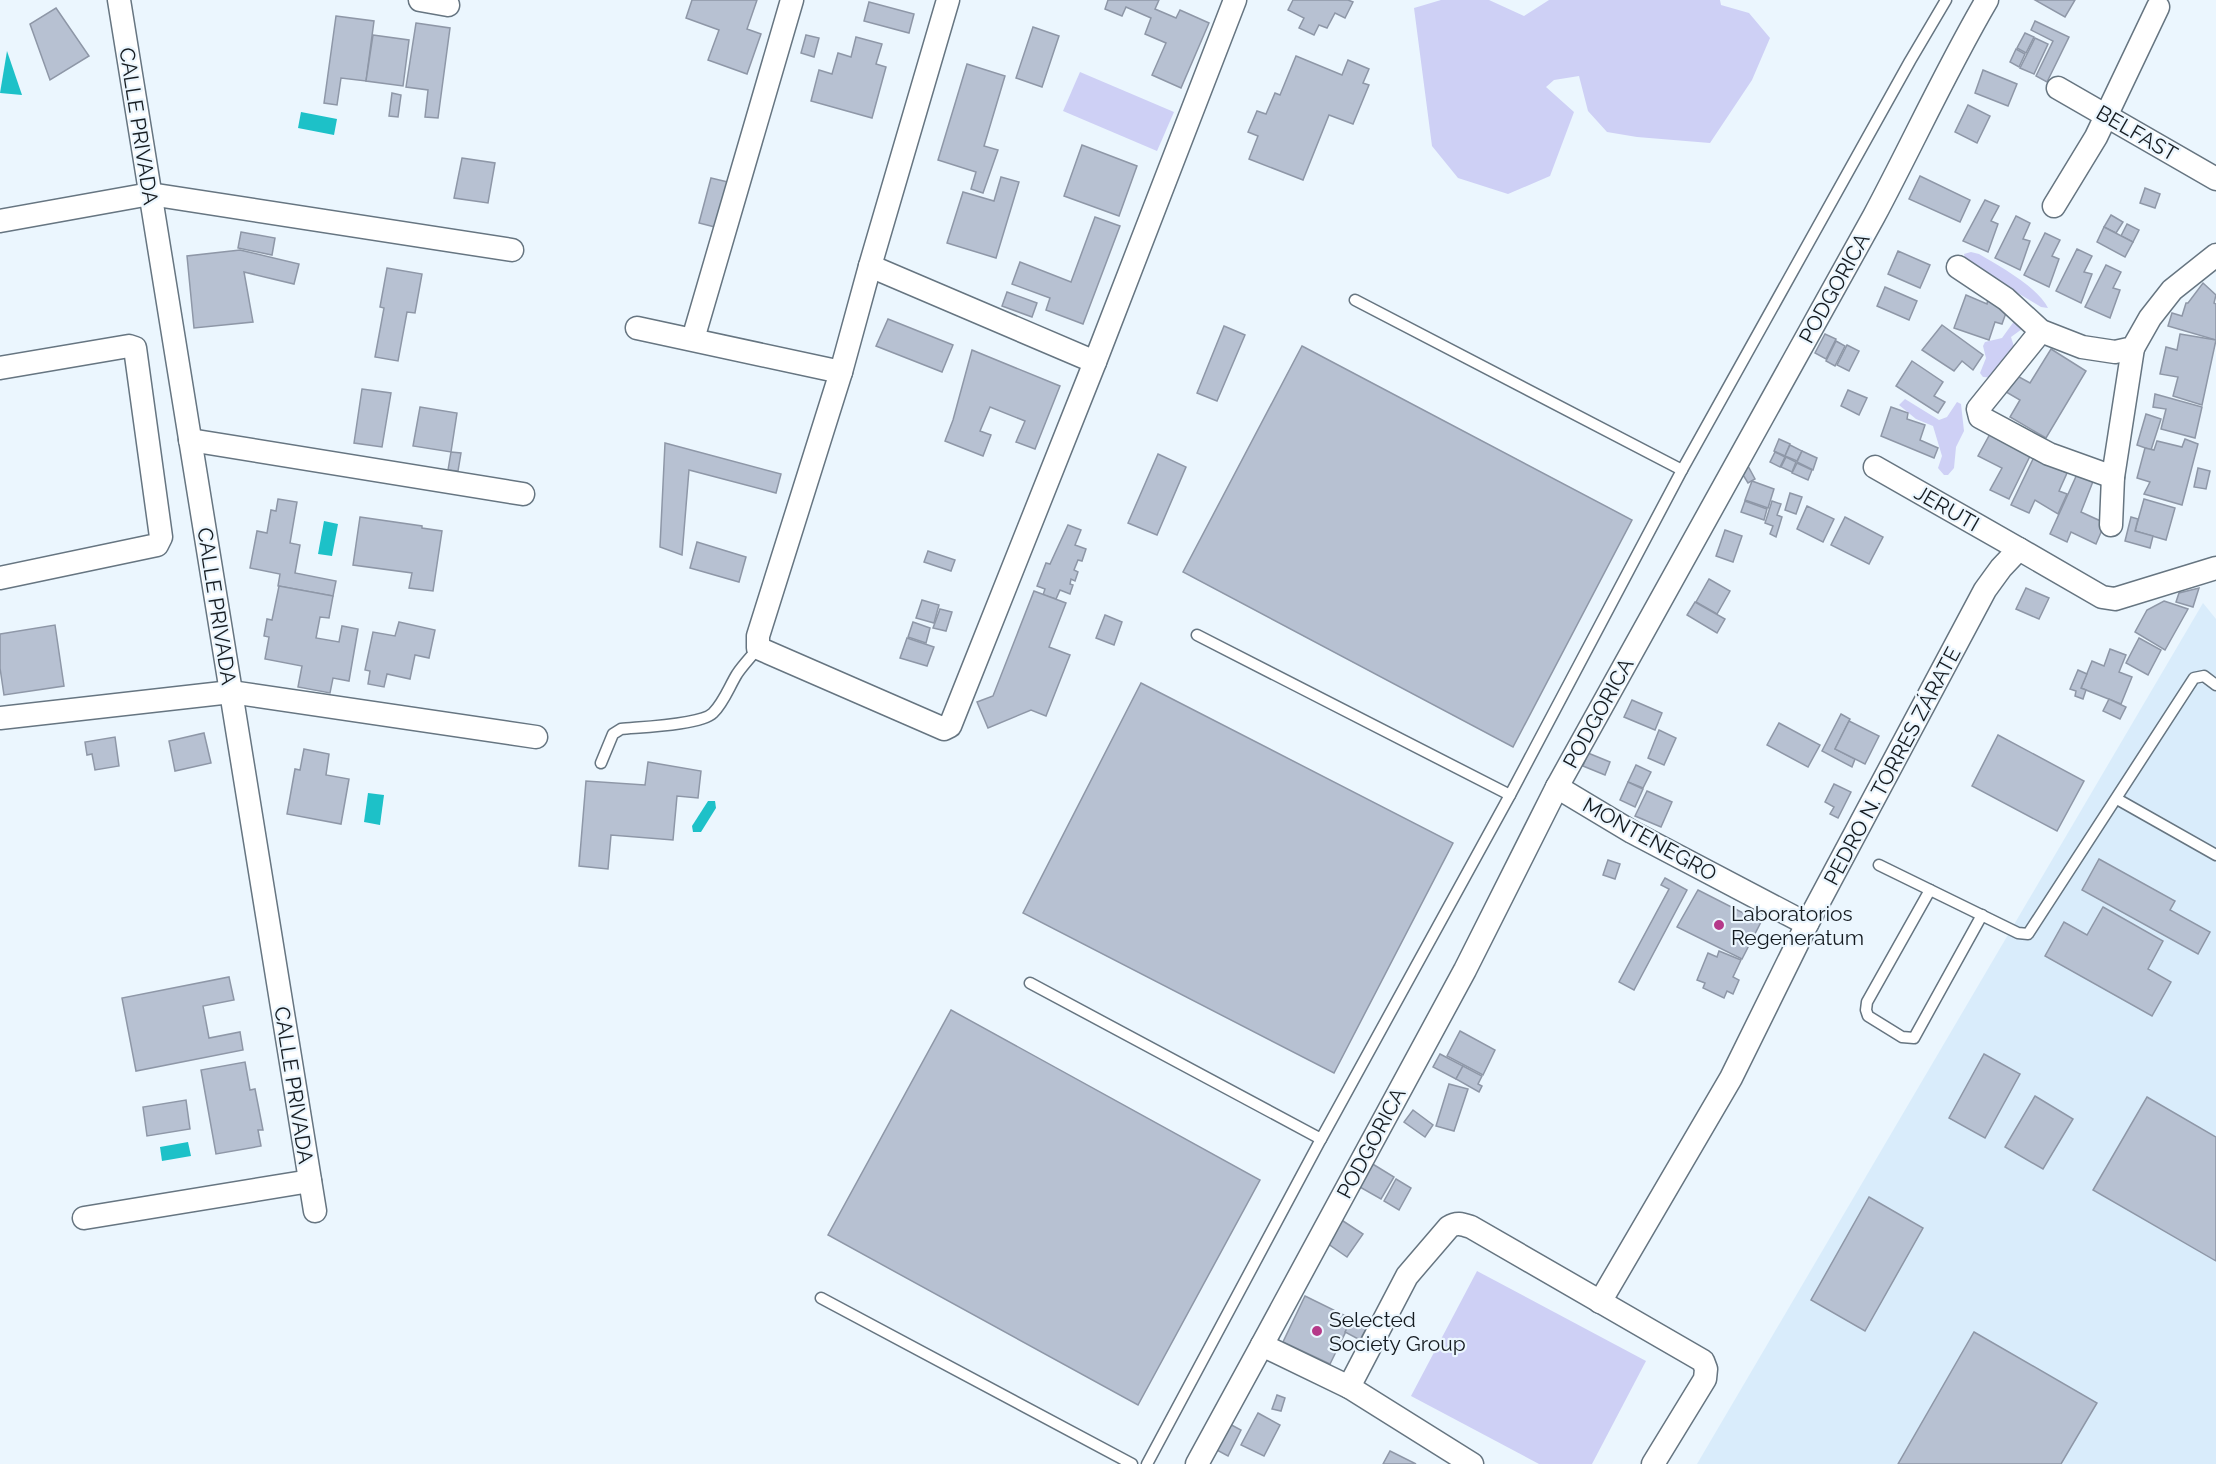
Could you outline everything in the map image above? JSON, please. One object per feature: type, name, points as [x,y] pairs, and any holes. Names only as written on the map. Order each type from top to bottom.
[{"type":"street","name":"CALLE PRIVADA","points":[[119,0],[315,1211]]},
{"type":"street","points":[[420,0],[448,5]]},
{"type":"street","points":[[693,339],[792,0]]},
{"type":"street","points":[[948,0],[841,372],[758,636],[758,648],[939,728],[947,728],[1095,362],[1231,1]]},
{"type":"street","name":"PODGORICA","points":[[1197,1464],[1465,970],[1557,787],[1874,216],[1987,0]]},
{"type":"street","points":[[2054,206],[2096,137],[2158,7]]},
{"type":"street","name":"BELFAST","points":[[2058,88],[2216,179]]},
{"type":"street","points":[[0,221],[150,195],[512,250]]},
{"type":"street","points":[[2111,525],[2113,477],[2133,348],[2150,318],[2172,290],[2215,256]]},
{"type":"street","points":[[870,266],[1095,362]]},
{"type":"street","points":[[1958,267],[2006,299],[2041,331],[2082,347],[2115,352],[2133,348]]},
{"type":"street","points":[[637,328],[841,372]]},
{"type":"street","points":[[2041,331],[1978,409],[1980,417],[2049,454],[2113,477]]},
{"type":"street","points":[[0,368],[129,346],[135,348],[161,537],[157,545],[0,578]]},
{"type":"street","points":[[190,440],[523,495]]},
{"type":"street","name":"JERUTI","points":[[1875,468],[2019,549]]},
{"type":"street","points":[[2019,549],[2102,597],[2115,599],[2216,568]]},
{"type":"street","name":"PEDRO N. TORRES ZÁRATE","points":[[1600,1302],[1731,1078],[1807,924],[1985,590],[2001,567],[2019,549]]},
{"type":"street","points":[[0,718],[231,692],[536,737]]},
{"type":"street","name":"MONTENEGRO","points":[[1557,787],[1632,832],[1807,924]]},
{"type":"street","points":[[84,1218],[310,1181]]},
{"type":"street","points":[[1349,1387],[1407,1276],[1449,1227],[1461,1223],[1702,1361],[1706,1369],[1705,1379],[1653,1464]]},
{"type":"street","points":[[1262,1345],[1349,1387],[1472,1464]]},
{"type":"lane","points":[[1147,1464],[1321,1139],[1510,795],[1682,470],[1946,0]]},
{"type":"lane","points":[[1355,300],[1682,470]]},
{"type":"lane","points":[[1197,634],[1510,795]]},
{"type":"lane","points":[[601,763],[613,734],[621,729],[688,722],[712,715],[723,701],[738,673],[758,648]]},
{"type":"lane","points":[[1879,865],[2018,933],[2028,934],[2194,678],[2204,676],[2216,685]]},
{"type":"lane","points":[[2117,799],[2216,855]]},
{"type":"lane","points":[[1930,890],[1867,1002],[1868,1016],[1902,1037],[1914,1038],[1982,915]]},
{"type":"lane","points":[[1029,983],[1321,1139]]},
{"type":"lane","points":[[821,1298],[1131,1464]]},
{"type":"shaded area","points":[[1441,0],[1489,0],[1524,16],[1549,0],[1720,0],[1721,5],[1749,13],[1770,38],[1752,80],[1710,143],[1607,132],[1588,111],[1579,76],[1554,80],[1546,87],[1574,112],[1550,176],[1508,194],[1458,178],[1432,146],[1414,8]]},
{"type":"shaded area","points":[[1080,72],[1174,112],[1157,151],[1063,111]]},
{"type":"shaded area","points":[[1971,252],[1979,254],[2017,278],[2036,292],[2048,308],[2041,307],[1966,262],[1964,254]]},
{"type":"shaded area","points":[[2015,320],[2022,329],[2011,337],[2015,350],[1997,378],[1983,377],[1980,373],[1986,358],[1983,346],[1985,342],[2002,338]]},
{"type":"shaded area","points":[[1905,399],[1939,420],[1947,417],[1957,402],[1961,404],[1964,431],[1956,447],[1954,468],[1948,475],[1944,475],[1938,468],[1942,456],[1933,426],[1916,419],[1899,405]]},
{"type":"shaded area","points":[[2203,603],[2216,619],[2216,1464],[1697,1464]]},
{"type":"shaded area","points":[[1477,1271],[1646,1361],[1592,1464],[1539,1464],[1411,1396]]},
{"type":"water","points":[[7,51],[22,95],[0,93]]},
{"type":"water","points":[[301,112],[337,119],[334,135],[298,128]]},
{"type":"water","points":[[324,521],[338,524],[332,556],[318,554]]},
{"type":"water","points":[[368,793],[384,795],[380,825],[364,822]]},
{"type":"water","points":[[708,801],[715,801],[716,808],[701,832],[693,832],[692,826]]},
{"type":"water","points":[[188,1142],[191,1156],[162,1161],[160,1147]]},
{"type":"building","points":[[692,0],[757,0],[747,29],[761,34],[747,74],[708,60],[719,30],[686,18]]},
{"type":"building","points":[[1108,0],[1159,0],[1155,9],[1176,18],[1180,10],[1209,23],[1181,88],[1152,75],[1166,43],[1145,34],[1151,18],[1126,7],[1122,16],[1105,9]]},
{"type":"building","points":[[1293,0],[1348,0],[1353,2],[1345,18],[1335,13],[1327,28],[1319,25],[1314,35],[1299,28],[1304,18],[1288,10]]},
{"type":"building","points":[[2035,0],[2075,0],[2065,17]]},
{"type":"building","points":[[869,2],[914,14],[909,33],[864,21]]},
{"type":"building","points":[[56,8],[89,56],[50,80],[30,24]]},
{"type":"building","points":[[336,16],[374,21],[366,81],[341,78],[337,105],[324,103]]},
{"type":"building","points":[[2035,21],[2069,37],[2047,82],[2036,76],[2053,41],[2031,30]]},
{"type":"building","points":[[416,23],[450,28],[438,118],[425,117],[428,90],[406,87]]},
{"type":"building","points":[[1033,27],[1059,36],[1042,87],[1016,78]]},
{"type":"building","points":[[2025,33],[2034,37],[2026,53],[2017,48]]},
{"type":"building","points":[[373,35],[409,40],[403,86],[366,81]]},
{"type":"building","points":[[806,35],[819,38],[814,57],[801,53]]},
{"type":"building","points":[[856,37],[882,44],[876,64],[886,67],[872,118],[811,101],[819,70],[832,74],[838,53],[851,57]]},
{"type":"building","points":[[2035,38],[2048,44],[2034,74],[2020,68]]},
{"type":"building","points":[[2016,49],[2025,54],[2019,67],[2010,62]]},
{"type":"building","points":[[1296,56],[1342,75],[1348,60],[1369,69],[1363,83],[1369,85],[1353,124],[1329,115],[1303,180],[1249,159],[1258,136],[1248,132],[1257,111],[1266,114],[1275,93],[1280,95]]},
{"type":"building","points":[[967,64],[1005,76],[984,146],[998,150],[983,193],[971,189],[976,172],[938,160]]},
{"type":"building","points":[[1983,70],[2017,84],[2008,106],[1975,93]]},
{"type":"building","points":[[392,93],[401,95],[398,117],[389,116]]},
{"type":"building","points":[[1968,105],[1990,116],[1977,143],[1955,132]]},
{"type":"building","points":[[1082,145],[1137,166],[1119,216],[1064,196]]},
{"type":"building","points":[[462,158],[495,163],[488,203],[454,198]]},
{"type":"building","points":[[1920,176],[1970,200],[1960,222],[1909,199]]},
{"type":"building","points":[[1001,177],[1019,182],[996,258],[947,243],[963,192],[994,201]]},
{"type":"building","points":[[711,178],[728,182],[715,227],[699,223]]},
{"type":"building","points":[[2145,188],[2160,194],[2155,208],[2140,203]]},
{"type":"building","points":[[1985,200],[1999,206],[1991,221],[1998,224],[1988,252],[1963,241]]},
{"type":"building","points":[[2111,215],[2123,222],[2116,233],[2104,227]]},
{"type":"building","points":[[2016,216],[2030,223],[2023,239],[2030,241],[2020,270],[1995,258]]},
{"type":"building","points":[[1095,217],[1120,226],[1083,324],[1046,310],[1050,298],[1012,284],[1020,262],[1071,282]]},
{"type":"building","points":[[2127,224],[2139,230],[2133,242],[2121,236]]},
{"type":"building","points":[[2104,227],[2133,242],[2125,257],[2097,242]]},
{"type":"building","points":[[241,232],[275,238],[272,255],[238,248]]},
{"type":"building","points":[[2045,233],[2060,240],[2052,256],[2059,259],[2049,287],[2024,275]]},
{"type":"building","points":[[2077,249],[2092,256],[2084,272],[2092,274],[2081,303],[2056,291]]},
{"type":"building","points":[[240,250],[299,264],[294,284],[244,272],[253,322],[194,328],[187,256]]},
{"type":"building","points":[[1898,251],[1930,265],[1920,288],[1888,274]]},
{"type":"building","points":[[2106,265],[2121,272],[2113,288],[2120,290],[2110,318],[2085,307]]},
{"type":"building","points":[[387,268],[422,274],[415,313],[407,312],[398,361],[375,357],[384,308],[380,307]]},
{"type":"building","points":[[2203,283],[2216,295],[2214,303],[2216,304],[2216,340],[2168,326],[2172,313],[2182,316],[2186,303]]},
{"type":"building","points":[[1885,287],[1917,301],[1909,320],[1877,306]]},
{"type":"building","points":[[1007,292],[1037,303],[1032,317],[1002,306]]},
{"type":"building","points":[[1966,295],[1987,304],[1988,298],[2007,310],[2002,324],[1995,322],[1989,340],[1954,328]]},
{"type":"building","points":[[888,319],[953,345],[942,372],[876,346]]},
{"type":"building","points":[[1942,325],[1983,355],[1973,370],[1962,361],[1954,371],[1922,350]]},
{"type":"building","points":[[1224,326],[1245,335],[1217,401],[1197,393]]},
{"type":"building","points":[[1825,334],[1836,339],[1826,359],[1815,353]]},
{"type":"building","points":[[2180,334],[2216,340],[2202,405],[2173,396],[2178,377],[2160,374],[2166,347],[2177,350]]},
{"type":"building","points":[[1836,341],[1845,346],[1835,366],[1826,361]]},
{"type":"building","points":[[1847,345],[1859,351],[1849,371],[1837,365]]},
{"type":"building","points":[[1302,346],[1632,520],[1513,747],[1183,572]]},
{"type":"building","points":[[2051,349],[2086,371],[2046,438],[2010,417],[2020,400],[2001,389],[2012,373],[2030,383]]},
{"type":"building","points":[[972,350],[1060,386],[1035,449],[1016,442],[1025,421],[990,407],[980,431],[991,435],[983,456],[945,441]]},
{"type":"building","points":[[1912,361],[1943,382],[1934,396],[1945,402],[1938,413],[1896,386]]},
{"type":"building","points":[[362,389],[391,393],[382,447],[354,443]]},
{"type":"building","points":[[1848,390],[1867,398],[1859,415],[1841,406]]},
{"type":"building","points":[[2155,394],[2202,407],[2195,438],[2161,429],[2166,409],[2153,407]]},
{"type":"building","points":[[420,407],[457,413],[451,452],[413,446]]},
{"type":"building","points":[[1891,407],[1908,413],[1907,419],[1925,425],[1920,440],[1938,448],[1934,458],[1881,436]]},
{"type":"building","points":[[2146,414],[2161,419],[2151,450],[2137,445]]},
{"type":"building","points":[[1990,434],[2031,454],[2009,499],[1990,490],[2002,468],[1978,456]]},
{"type":"building","points":[[1779,439],[1790,444],[1785,456],[1774,451]]},
{"type":"building","points":[[2185,439],[2198,444],[2182,505],[2144,494],[2150,482],[2137,478],[2145,448],[2154,450],[2157,441],[2182,447]]},
{"type":"building","points":[[665,443],[781,474],[776,493],[689,470],[682,555],[660,547]]},
{"type":"building","points":[[1790,445],[1802,451],[1797,461],[1785,456]]},
{"type":"building","points":[[1802,451],[1817,458],[1813,470],[1797,462]]},
{"type":"building","points":[[451,452],[461,453],[458,471],[448,470]]},
{"type":"building","points":[[1775,452],[1785,457],[1780,467],[1770,462]]},
{"type":"building","points":[[1158,454],[1186,467],[1157,535],[1128,523]]},
{"type":"building","points":[[1786,457],[1796,462],[1792,472],[1781,467]]},
{"type":"building","points":[[2034,457],[2067,473],[2059,491],[2067,494],[2058,514],[2035,500],[2029,513],[2011,505]]},
{"type":"building","points":[[1797,463],[1812,470],[1808,480],[1792,473]]},
{"type":"building","points":[[1748,466],[1755,479],[1748,483],[1740,470]]},
{"type":"building","points":[[2198,468],[2210,471],[2206,489],[2194,487]]},
{"type":"building","points":[[2078,472],[2094,479],[2081,512],[2105,523],[2096,544],[2071,532],[2067,542],[2050,534]]},
{"type":"building","points":[[1752,481],[1774,489],[1768,508],[1745,500]]},
{"type":"building","points":[[1790,493],[1802,497],[1796,514],[1785,510]]},
{"type":"building","points":[[278,499],[297,502],[290,543],[300,545],[295,573],[336,581],[333,596],[278,586],[280,574],[250,568],[257,531],[267,533],[271,510],[276,511]]},
{"type":"building","points":[[2144,499],[2175,508],[2166,540],[2135,531]]},
{"type":"building","points":[[1745,501],[1767,509],[1764,520],[1741,512]]},
{"type":"building","points":[[1772,501],[1781,504],[1777,515],[1782,517],[1776,537],[1770,534],[1773,526],[1765,523]]},
{"type":"building","points":[[1807,506],[1834,519],[1823,542],[1797,529]]},
{"type":"building","points":[[360,517],[442,531],[433,591],[409,588],[412,573],[353,565]]},
{"type":"building","points":[[1845,517],[1883,537],[1869,564],[1831,545]]},
{"type":"building","points":[[2131,517],[2138,519],[2135,531],[2153,536],[2150,548],[2125,541]]},
{"type":"building","points":[[1068,525],[1081,530],[1075,545],[1086,549],[1082,561],[1078,560],[1074,570],[1078,572],[1075,581],[1071,579],[1070,584],[1073,585],[1070,594],[1060,590],[1056,599],[1043,595],[1045,589],[1037,586],[1046,563],[1050,564]]},
{"type":"building","points":[[1725,530],[1742,536],[1733,562],[1716,556]]},
{"type":"building","points":[[697,542],[746,557],[739,582],[690,568]]},
{"type":"building","points":[[928,551],[955,560],[951,571],[924,562]]},
{"type":"building","points":[[1709,579],[1730,591],[1717,614],[1696,602]]},
{"type":"building","points":[[279,586],[333,596],[329,618],[320,617],[316,638],[339,642],[342,626],[358,629],[349,681],[333,678],[330,693],[298,687],[302,666],[265,659],[269,637],[264,636],[267,619],[272,620]]},
{"type":"building","points":[[2026,588],[2049,598],[2039,619],[2016,609]]},
{"type":"building","points":[[2199,588],[2193,607],[2176,602],[2179,593]]},
{"type":"building","points":[[1034,591],[1066,603],[1049,647],[1070,655],[1046,716],[1031,710],[988,728],[977,702],[993,696]]},
{"type":"building","points":[[922,600],[939,605],[934,623],[916,618]]},
{"type":"building","points":[[2164,601],[2188,609],[2165,650],[2135,632],[2147,610]]},
{"type":"building","points":[[1695,602],[1725,619],[1717,633],[1687,615]]},
{"type":"building","points":[[940,609],[952,612],[946,631],[933,628]]},
{"type":"building","points":[[1105,615],[1122,622],[1114,645],[1096,638]]},
{"type":"building","points":[[399,622],[435,630],[429,658],[415,655],[410,679],[387,674],[384,687],[368,684],[370,671],[365,670],[373,632],[395,636]]},
{"type":"building","points":[[913,622],[930,628],[926,643],[908,637]]},
{"type":"building","points":[[55,625],[64,686],[4,695],[0,668],[0,634]]},
{"type":"building","points":[[907,638],[934,647],[927,666],[900,658]]},
{"type":"building","points":[[2139,638],[2161,650],[2148,675],[2126,663]]},
{"type":"building","points":[[2110,649],[2126,655],[2119,672],[2132,677],[2121,704],[2081,688],[2092,661],[2104,666]]},
{"type":"building","points":[[2078,670],[2087,674],[2081,688],[2086,690],[2083,699],[2075,696],[2076,691],[2070,689]]},
{"type":"building","points":[[1141,683],[1453,843],[1334,1073],[1023,913]]},
{"type":"building","points":[[2109,699],[2126,707],[2120,719],[2103,711]]},
{"type":"building","points":[[1632,700],[1662,713],[1655,730],[1624,717]]},
{"type":"building","points":[[1841,714],[1850,719],[1835,749],[1855,759],[1852,767],[1822,751]]},
{"type":"building","points":[[1849,721],[1879,736],[1865,764],[1835,749]]},
{"type":"building","points":[[1779,723],[1820,745],[1808,767],[1767,745]]},
{"type":"building","points":[[1659,730],[1676,738],[1664,765],[1648,758]]},
{"type":"building","points":[[204,733],[211,763],[175,771],[169,741]]},
{"type":"building","points":[[1998,735],[2084,781],[2057,831],[1972,786]]},
{"type":"building","points":[[115,737],[119,766],[95,770],[92,754],[87,755],[85,742]]},
{"type":"building","points":[[304,749],[329,754],[326,775],[349,779],[341,824],[287,814],[295,769],[300,770]]},
{"type":"building","points":[[1588,753],[1610,762],[1605,775],[1583,766]]},
{"type":"building","points":[[648,762],[701,771],[698,798],[677,796],[673,840],[611,835],[608,869],[579,866],[586,781],[645,785]]},
{"type":"building","points":[[1636,765],[1651,772],[1643,788],[1628,782]]},
{"type":"building","points":[[1628,782],[1643,789],[1635,807],[1620,800]]},
{"type":"building","points":[[1834,784],[1851,792],[1838,818],[1830,814],[1834,807],[1825,802]]},
{"type":"building","points":[[1647,791],[1672,802],[1661,827],[1635,816]]},
{"type":"building","points":[[2099,859],[2175,901],[2170,910],[2210,932],[2198,954],[2082,890]]},
{"type":"building","points":[[1608,860],[1620,864],[1615,879],[1603,875]]},
{"type":"building","points":[[1665,878],[1687,890],[1634,990],[1619,982],[1669,889],[1661,885]]},
{"type":"building","name":"Laboratorios Regeneratum","points":[[1698,890],[1761,922],[1742,959],[1677,927]]},
{"type":"building","points":[[2103,907],[2163,941],[2148,969],[2171,982],[2152,1016],[2045,956],[2064,922],[2087,935]]},
{"type":"building","points":[[1719,951],[1741,960],[1733,977],[1739,980],[1733,994],[1727,991],[1724,998],[1703,988],[1705,983],[1697,980],[1708,953],[1717,957]]},
{"type":"building","points":[[229,977],[234,1000],[203,1006],[209,1038],[240,1032],[243,1050],[136,1071],[122,998]]},
{"type":"building","points":[[951,1010],[1260,1180],[1138,1405],[828,1235]]},
{"type":"building","points":[[1460,1031],[1495,1050],[1483,1075],[1447,1056]]},
{"type":"building","points":[[1440,1054],[1463,1066],[1456,1079],[1433,1067]]},
{"type":"building","points":[[1984,1054],[2020,1074],[1985,1138],[1949,1118]]},
{"type":"building","points":[[245,1062],[250,1090],[255,1089],[263,1130],[258,1130],[261,1146],[216,1154],[201,1070]]},
{"type":"building","points":[[1463,1066],[1482,1076],[1478,1084],[1482,1086],[1479,1092],[1456,1079]]},
{"type":"building","points":[[1449,1084],[1468,1089],[1454,1131],[1436,1126]]},
{"type":"building","points":[[2035,1096],[2073,1119],[2043,1169],[2005,1147]]},
{"type":"building","points":[[2147,1097],[2216,1137],[2216,1261],[2093,1190]]},
{"type":"building","points":[[186,1100],[190,1129],[147,1136],[143,1107]]},
{"type":"building","points":[[1413,1110],[1433,1125],[1425,1137],[1404,1122]]},
{"type":"building","points":[[1371,1163],[1394,1177],[1381,1199],[1358,1186]]},
{"type":"building","points":[[1396,1179],[1411,1188],[1399,1210],[1384,1201]]},
{"type":"building","points":[[1869,1197],[1923,1228],[1865,1331],[1811,1300]]},
{"type":"building","points":[[1340,1219],[1363,1234],[1347,1257],[1324,1241]]},
{"type":"building","name":"Selected Society Group","points":[[1305,1296],[1352,1319],[1330,1364],[1283,1342]]},
{"type":"building","points":[[1352,1319],[1367,1327],[1360,1340],[1345,1332]]},
{"type":"building","points":[[1974,1332],[2097,1403],[2061,1464],[1898,1464]]},
{"type":"building","points":[[1277,1395],[1285,1398],[1281,1411],[1272,1409]]},
{"type":"building","points":[[1258,1413],[1280,1425],[1264,1456],[1241,1445]]},
{"type":"building","points":[[1226,1422],[1241,1430],[1228,1456],[1213,1448]]},
{"type":"building","points":[[1390,1451],[1416,1464],[1383,1464]]},
{"type":"place","name":"Laboratorios Regeneratum","points":[[1719,925]]},
{"type":"place","name":"Selected Society Group","points":[[1317,1331]]}]
